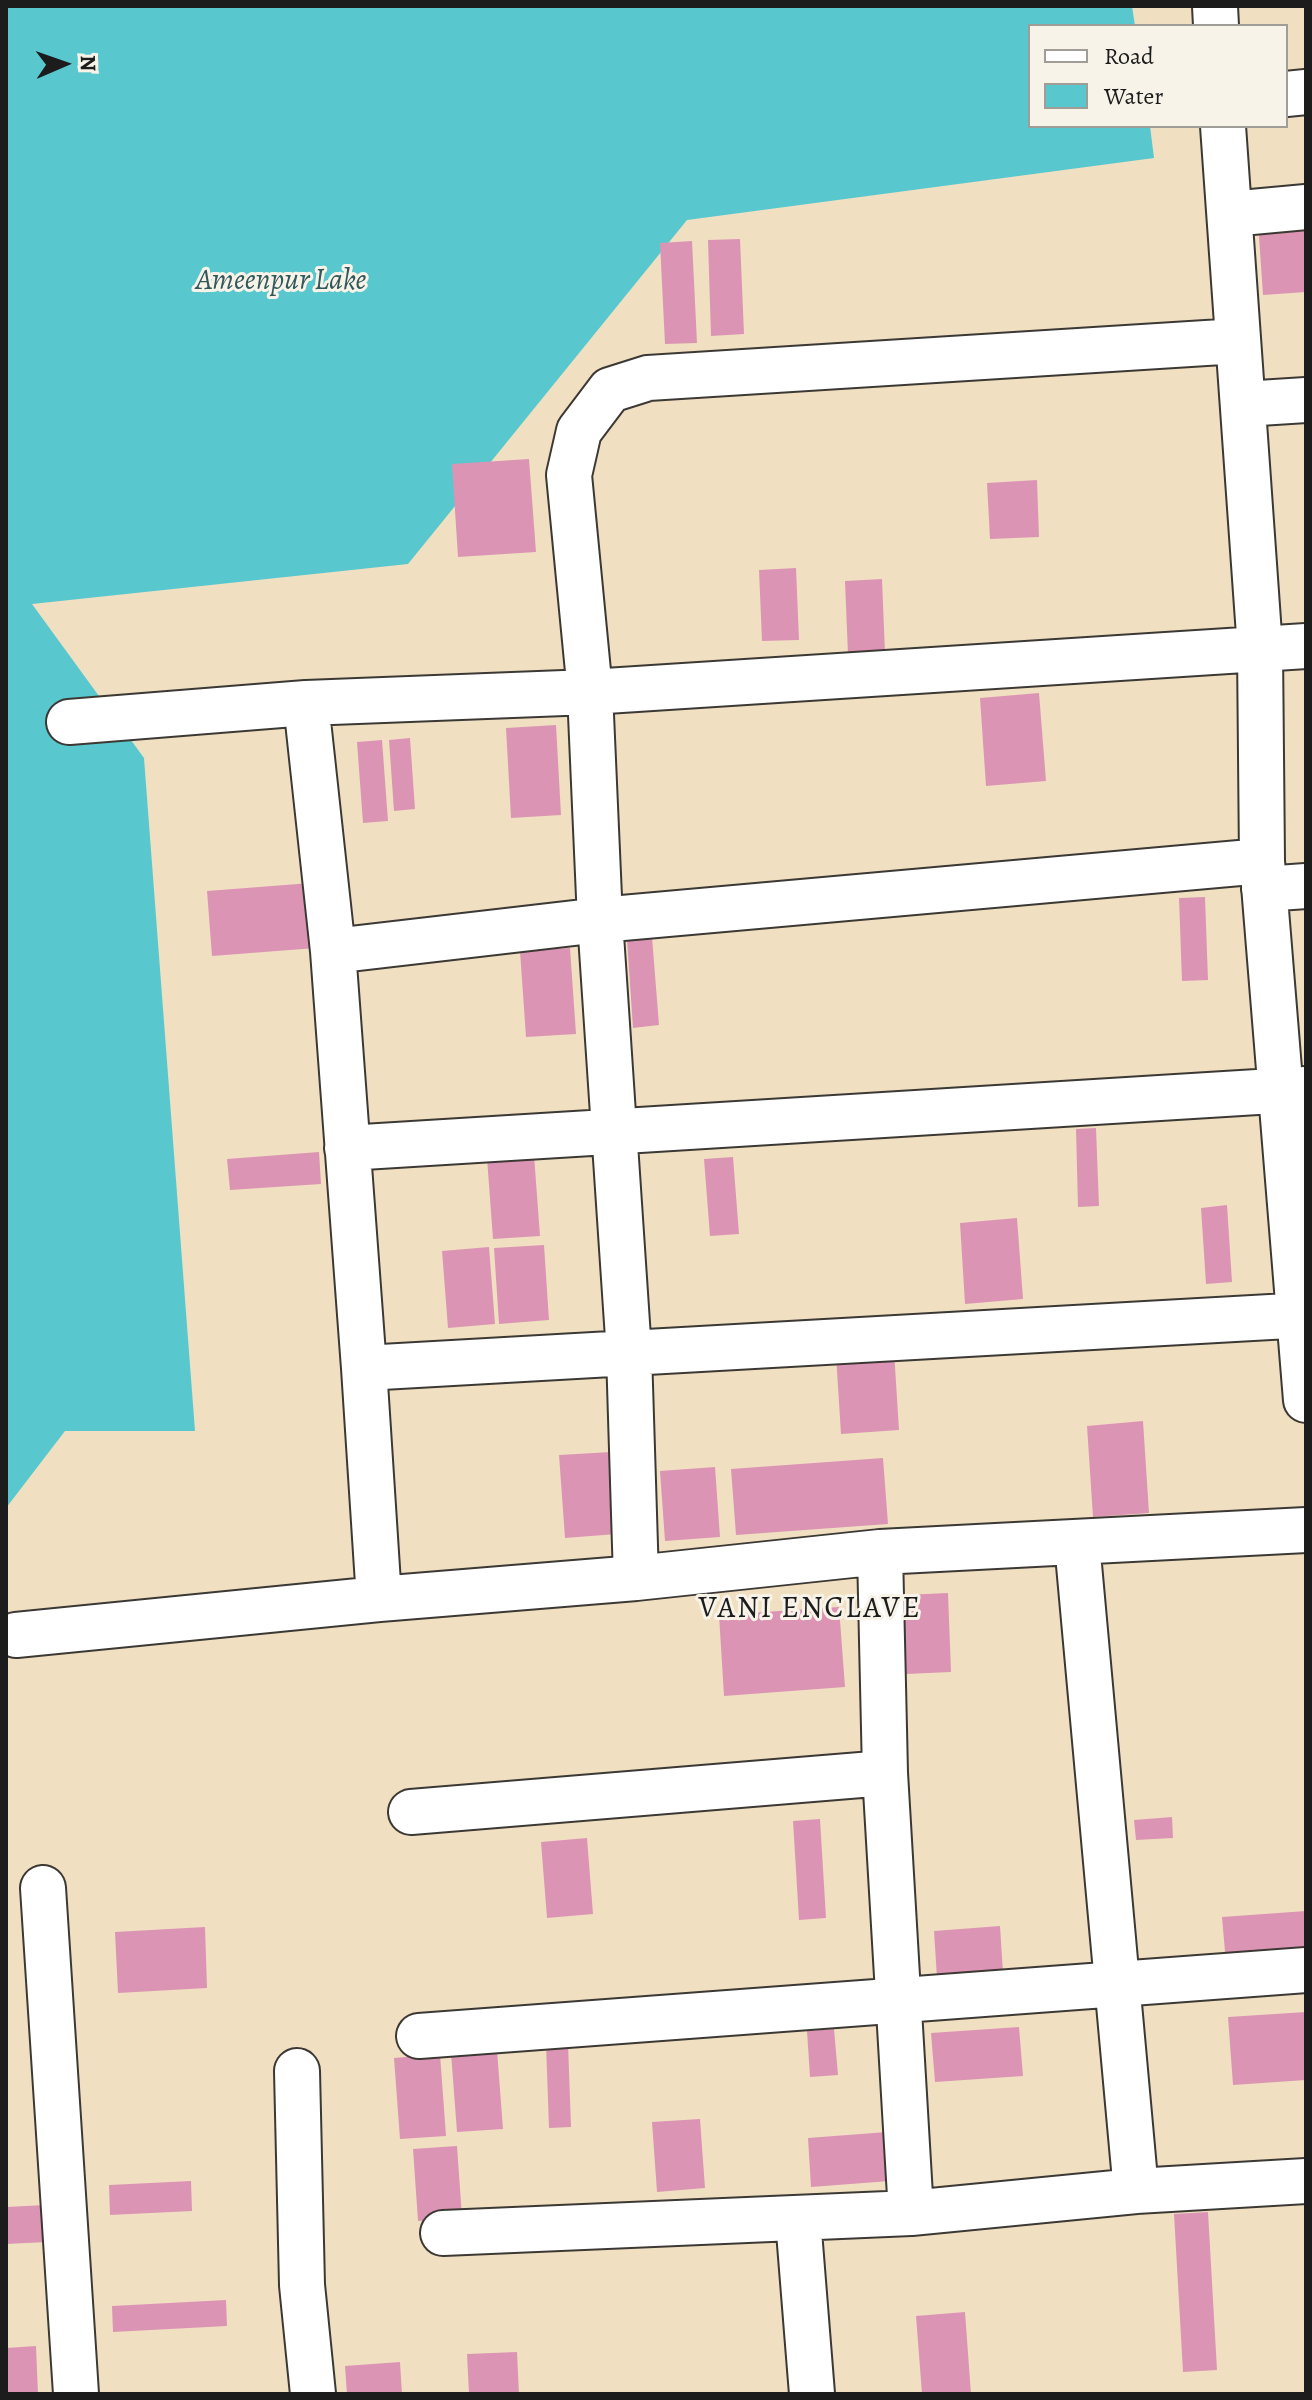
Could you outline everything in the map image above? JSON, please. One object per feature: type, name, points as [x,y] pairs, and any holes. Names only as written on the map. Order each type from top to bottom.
[{"type":"street","points":[[1223,128],[1293,1089],[1306,1400]]},
{"type":"street","points":[[1230,214],[1306,207]]},
{"type":"street","points":[[636,1578],[629,1353],[600,920],[590,692],[569,475],[579,431],[610,390],[648,378],[1238,341]]},
{"type":"street","points":[[1243,404],[1306,400]]},
{"type":"street","points":[[69,722],[306,703],[590,692],[1306,646]]},
{"type":"street","points":[[306,703],[333,951],[379,1599]]},
{"type":"street","points":[[333,951],[600,920],[1277,879]]},
{"type":"street","points":[[347,1148],[1293,1089]]},
{"type":"street","points":[[364,1368],[1302,1315]]},
{"type":"street","points":[[16,1635],[379,1599],[636,1578],[880,1552],[1306,1530]]},
{"type":"street","points":[[1077,1543],[1136,2191]]},
{"type":"street","points":[[880,1552],[885,1773],[911,2213]]},
{"type":"street","points":[[411,1812],[885,1773]]},
{"type":"street","points":[[43,1888],[76,2394]]},
{"type":"street","points":[[419,2036],[1306,1970]]},
{"type":"street","points":[[297,2071],[302,2285],[313,2394]]},
{"type":"street","points":[[443,2233],[911,2213],[1136,2191],[1306,2181]]},
{"type":"street","points":[[798,2219],[812,2394]]},
{"type":"water","name":"Ameenpur Lake","points":[[6,6],[1132,6],[1135,24],[1028,24],[1028,128],[1150,128],[1154,158],[687,220],[408,564],[32,604],[144,758],[195,1431],[65,1431],[6,1508]]},
{"type":"building","points":[[1306,219],[1306,292],[1263,295],[1258,222]]},
{"type":"building","points":[[740,239],[744,334],[711,336],[708,240]]},
{"type":"building","points":[[692,241],[697,343],[665,344],[660,243]]},
{"type":"building","points":[[529,459],[536,552],[458,557],[452,464]]},
{"type":"building","points":[[1037,480],[1039,537],[990,539],[987,483]]},
{"type":"building","points":[[796,568],[799,640],[762,641],[759,570]]},
{"type":"building","points":[[882,579],[885,653],[848,655],[845,581]]},
{"type":"building","points":[[1039,693],[1046,781],[986,786],[980,698]]},
{"type":"building","points":[[556,725],[561,815],[511,818],[506,728]]},
{"type":"building","points":[[410,738],[415,809],[394,811],[389,740]]},
{"type":"building","points":[[382,740],[388,821],[363,823],[357,742]]},
{"type":"building","points":[[311,883],[316,948],[212,956],[207,891]]},
{"type":"building","points":[[1205,897],[1208,980],[1182,981],[1179,898]]},
{"type":"building","points":[[652,937],[659,1025],[633,1028],[627,939]]},
{"type":"building","points":[[570,948],[576,1034],[526,1037],[520,951]]},
{"type":"building","points":[[1096,1128],[1099,1206],[1078,1207],[1076,1129]]},
{"type":"building","points":[[319,1152],[321,1184],[230,1190],[227,1159]]},
{"type":"building","points":[[534,1155],[540,1236],[493,1239],[487,1158]]},
{"type":"building","points":[[733,1157],[739,1234],[710,1236],[704,1159]]},
{"type":"building","points":[[1227,1205],[1232,1282],[1206,1284],[1201,1208]]},
{"type":"building","points":[[1017,1218],[1023,1299],[965,1304],[960,1223]]},
{"type":"building","points":[[544,1245],[549,1320],[499,1324],[494,1248]]},
{"type":"building","points":[[489,1247],[495,1324],[448,1328],[442,1251]]},
{"type":"building","points":[[894,1351],[899,1430],[841,1434],[836,1355]]},
{"type":"building","points":[[1143,1421],[1149,1513],[1093,1517],[1087,1426]]},
{"type":"building","points":[[611,1452],[617,1534],[565,1538],[559,1455]]},
{"type":"building","points":[[883,1458],[888,1524],[736,1535],[731,1469]]},
{"type":"building","points":[[715,1467],[720,1537],[665,1541],[660,1471]]},
{"type":"building","points":[[948,1593],[951,1672],[906,1674],[903,1595]]},
{"type":"building","points":[[839,1607],[845,1687],[724,1696],[719,1615]]},
{"type":"building","points":[[1172,1817],[1173,1838],[1136,1840],[1134,1820]]},
{"type":"building","points":[[820,1819],[826,1918],[799,1920],[793,1821]]},
{"type":"building","points":[[587,1838],[593,1914],[547,1918],[541,1842]]},
{"type":"building","points":[[1306,1911],[1306,1958],[1226,1963],[1222,1917]]},
{"type":"building","points":[[1000,1926],[1003,1973],[937,1978],[934,1931]]},
{"type":"building","points":[[205,1927],[207,1988],[118,1993],[115,1932]]},
{"type":"building","points":[[1306,2012],[1306,2080],[1233,2085],[1228,2017]]},
{"type":"building","points":[[1019,2027],[1023,2076],[935,2082],[931,2033]]},
{"type":"building","points":[[834,2029],[838,2075],[810,2077],[807,2031]]},
{"type":"building","points":[[568,2043],[571,2127],[549,2128],[546,2044]]},
{"type":"building","points":[[497,2050],[503,2129],[457,2132],[451,2053]]},
{"type":"building","points":[[440,2054],[446,2136],[400,2139],[394,2058]]},
{"type":"building","points":[[700,2119],[705,2188],[657,2192],[652,2122]]},
{"type":"building","points":[[887,2132],[890,2181],[811,2187],[808,2138]]},
{"type":"building","points":[[457,2146],[462,2217],[418,2221],[413,2149]]},
{"type":"building","points":[[191,2181],[192,2211],[110,2215],[109,2185]]},
{"type":"building","points":[[46,2205],[47,2242],[6,2244],[6,2207]]},
{"type":"building","points":[[1208,2212],[1217,2370],[1183,2372],[1174,2214]]},
{"type":"building","points":[[226,2300],[227,2326],[113,2332],[112,2306]]},
{"type":"building","points":[[965,2312],[971,2394],[922,2394],[916,2316]]},
{"type":"building","points":[[36,2346],[38,2394],[6,2394],[6,2348]]},
{"type":"building","points":[[517,2352],[519,2394],[469,2394],[467,2354]]},
{"type":"building","points":[[400,2362],[402,2394],[347,2394],[345,2366]]},
{"type":"district","name":"VANI ENCLAVE","points":[[810,1610]]}]
